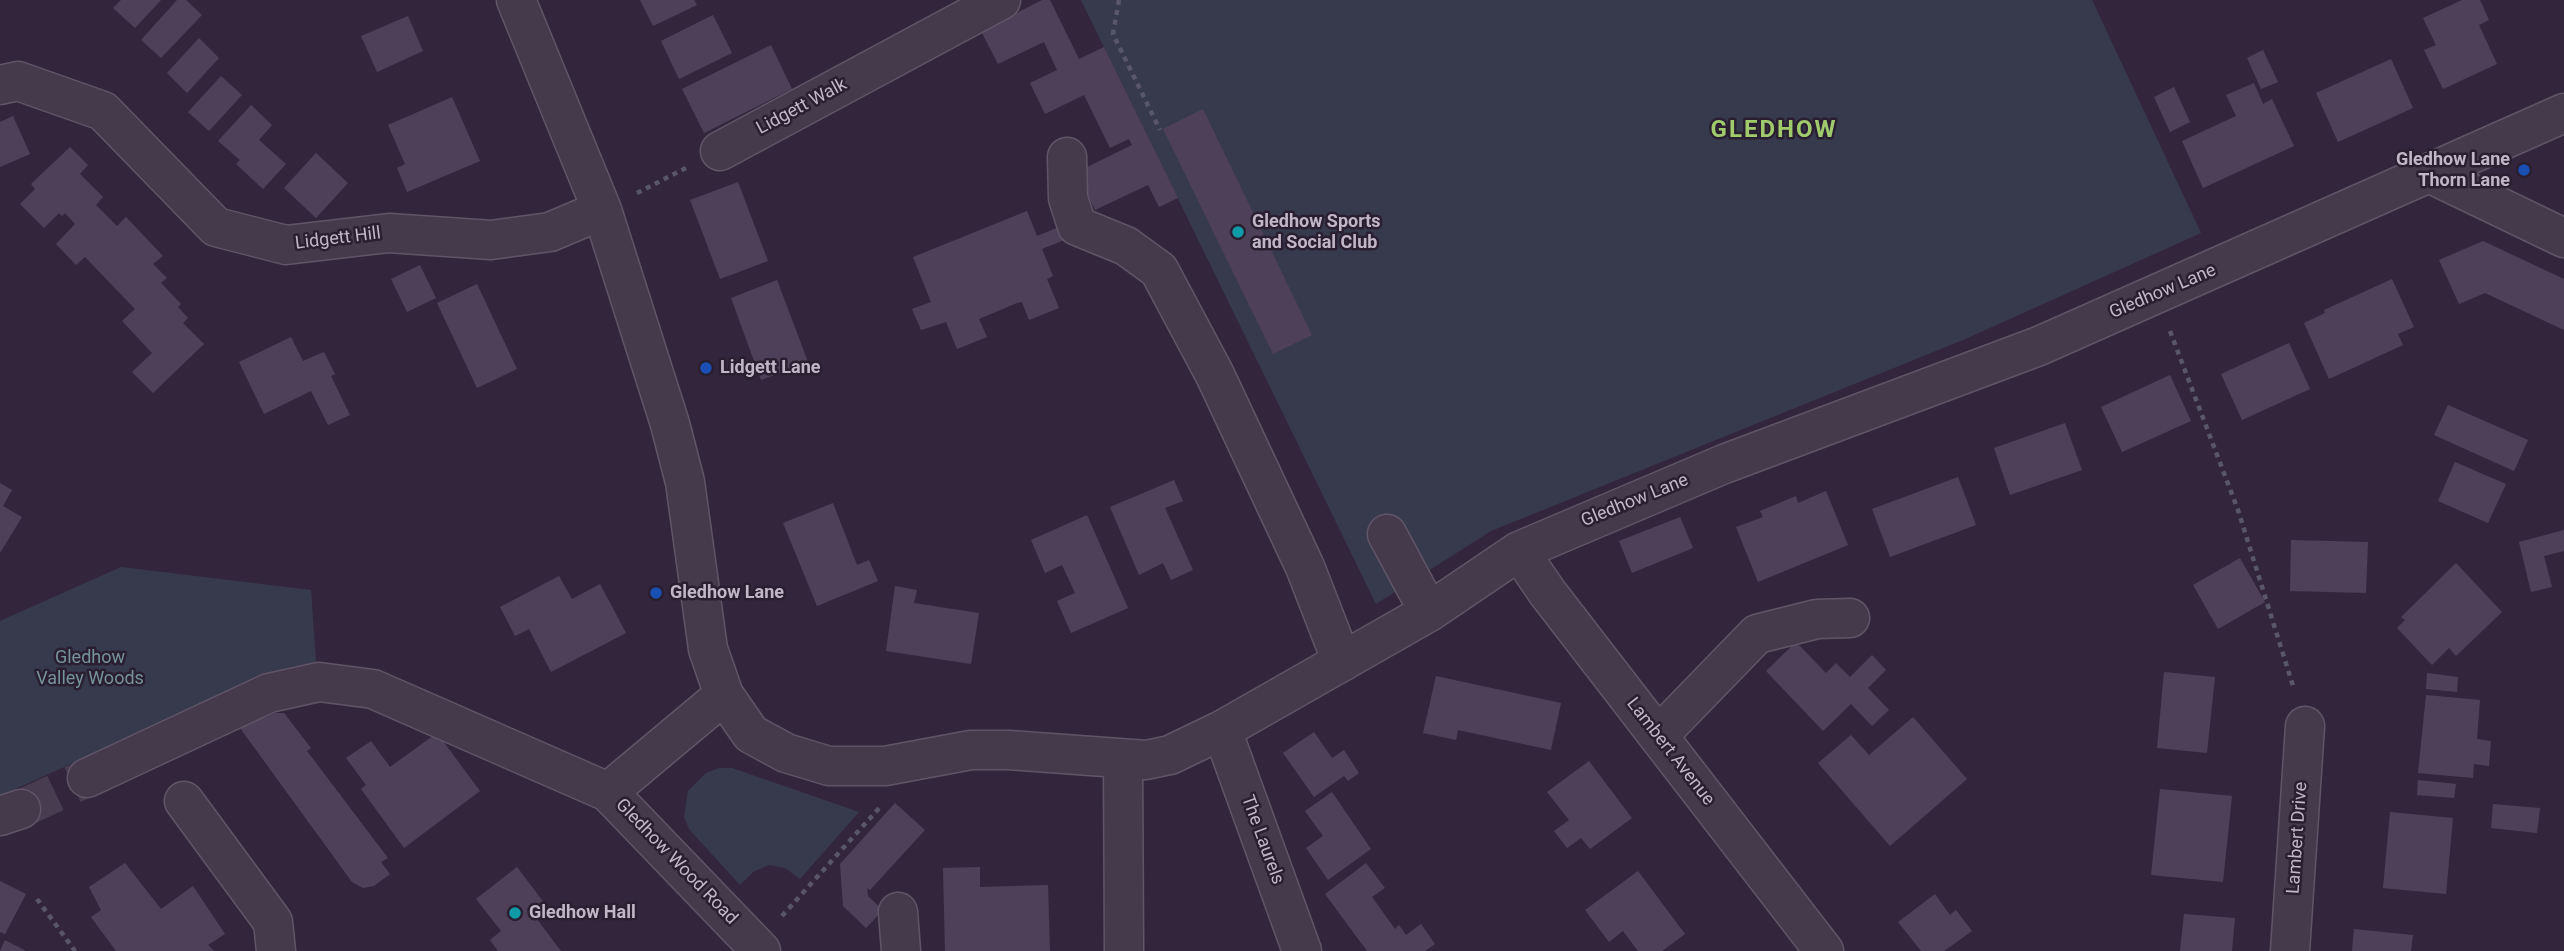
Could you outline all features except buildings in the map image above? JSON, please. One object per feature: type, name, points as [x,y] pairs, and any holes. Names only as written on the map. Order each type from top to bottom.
[{"type":"street","points":[[516,0],[602,211],[670,424],[685,482],[708,649],[724,695]]},
{"type":"street","name":"Lidgett Walk","points":[[720,151],[1001,0]]},
{"type":"street","name":"Lidgett Hill","points":[[0,85],[18,81],[103,111],[216,227],[286,245],[388,233],[491,240],[550,232],[602,211]]},
{"type":"street","name":"Gledhow Lane","points":[[724,695],[751,734],[786,753],[829,766],[885,766],[984,750],[1146,760],[1170,755],[1222,730],[1429,612],[1519,551],[1724,464],[2039,346],[2564,113]]},
{"type":"street","points":[[1067,157],[1068,198],[1077,226],[1126,246],[1159,270],[1215,375],[1306,567],[1342,662]]},
{"type":"street","points":[[2431,174],[2564,238]]},
{"type":"street","points":[[1387,534],[1429,612]]},
{"type":"street","name":"Lambert Avenue","points":[[1519,551],[1547,592],[1824,951]]},
{"type":"street","points":[[1658,736],[1757,634],[1785,625],[1850,618]]},
{"type":"street","points":[[87,778],[269,694],[319,682],[373,689],[608,792]]},
{"type":"street","name":"Gledhow Wood Road","points":[[724,695],[608,792],[758,948]]},
{"type":"street","name":"Lambert Drive","points":[[2290,951],[2305,726]]},
{"type":"street","name":"The Laurels","points":[[1222,730],[1302,951]]},
{"type":"street","points":[[1123,759],[1124,951]]},
{"type":"street","points":[[184,801],[273,922],[276,951]]},
{"type":"street","points":[[898,912],[901,951]]},
{"type":"path","points":[[1119,0],[1113,34],[1160,130]]},
{"type":"path","points":[[602,211],[720,151]]},
{"type":"path","points":[[2170,330],[2238,510],[2305,726]]},
{"type":"path","points":[[758,948],[922,760]]},
{"type":"path","points":[[37,899],[75,951]]},
{"type":"green space","points":[[1081,0],[2092,0],[2201,233],[1963,340],[1491,531],[1376,604]]},
{"type":"green space","name":"Gledhow Valley Woods","points":[[121,567],[311,590],[316,662],[282,669],[2,795],[0,801],[0,621]]},
{"type":"green space","points":[[719,768],[732,768],[859,812],[800,879],[785,868],[769,865],[753,872],[740,885],[689,829],[684,817],[688,791],[706,773]]},
{"type":"tunnel","points":[[21,809],[87,778]]},
{"type":"place","name":"Gledhow Lane Thorn Lane","points":[[2524,170]]},
{"type":"place","name":"Gledhow Sports and Social Club","points":[[1238,232]]},
{"type":"place","name":"Lidgett Lane","points":[[706,368]]},
{"type":"place","name":"Gledhow Lane","points":[[656,593]]},
{"type":"place","name":"Gledhow Hall","points":[[515,913]]},
{"type":"district","name":"GLEDHOW","points":[[1774,131]]}]
